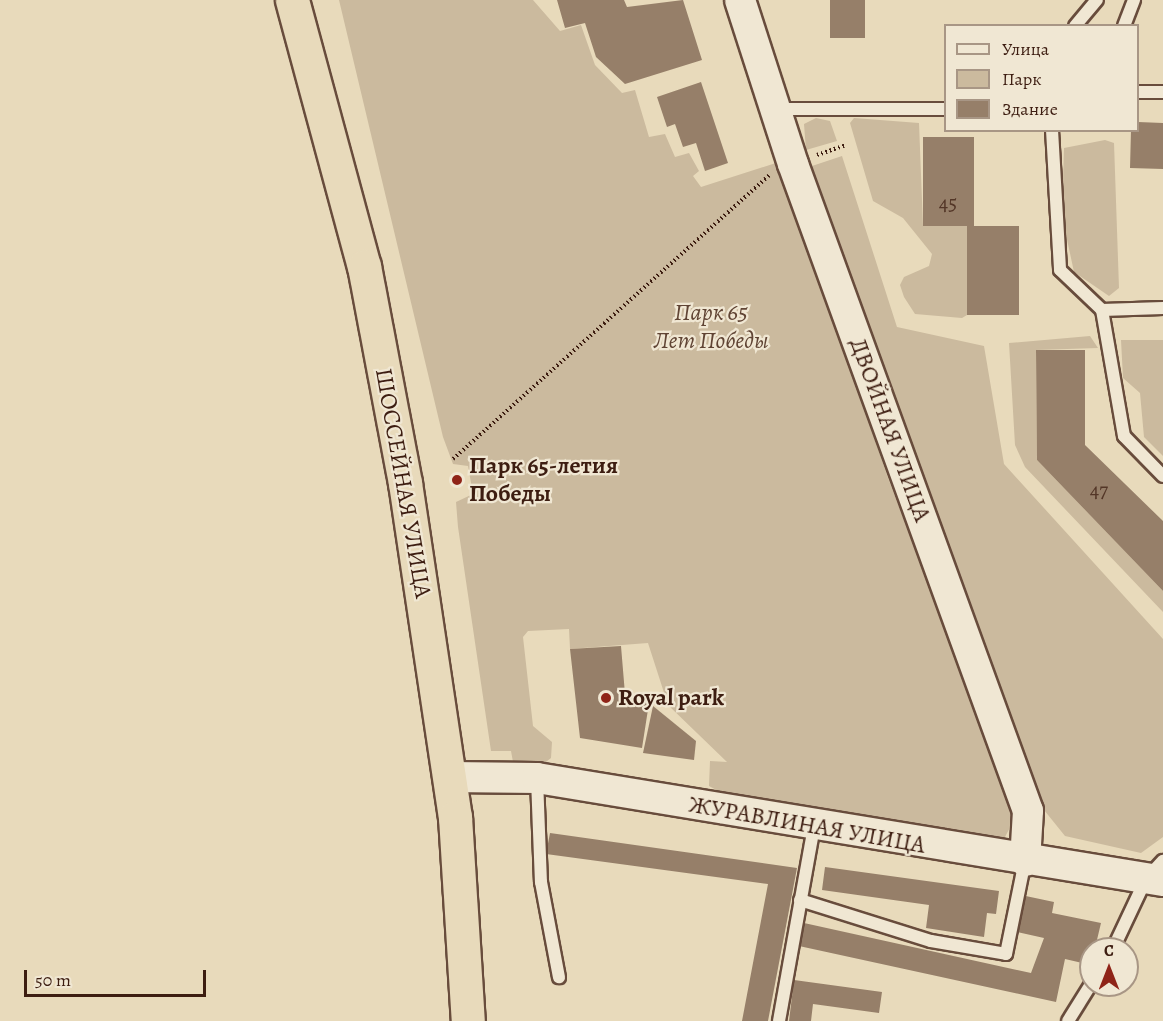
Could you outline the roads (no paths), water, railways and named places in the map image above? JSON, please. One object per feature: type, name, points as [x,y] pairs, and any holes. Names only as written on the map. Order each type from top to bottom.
[{"type":"highway","name":"ШОССЕЙНАЯ УЛИЦА","points":[[292,0],[364,266],[405,483],[450,777],[468,1021]]},
{"type":"street","name":"ДВОЙНАЯ УЛИЦА","points":[[740,0],[793,164],[1028,811],[1025,861]]},
{"type":"street","name":"ЖУРАВЛИНАЯ УЛИЦА","points":[[450,777],[537,778],[814,827],[1025,861],[1157,874]]},
{"type":"lane","points":[[1077,24],[1097,0]]},
{"type":"lane","points":[[1125,24],[1134,0]]},
{"type":"lane","points":[[1139,92],[1163,92]]},
{"type":"lane","points":[[774,110],[944,109]]},
{"type":"lane","points":[[1052,132],[1060,270],[1102,310],[1124,436],[1163,476]]},
{"type":"lane","points":[[1102,310],[1163,308]]},
{"type":"lane","points":[[537,778],[541,882],[559,977]]},
{"type":"lane","points":[[779,1021],[814,827]]},
{"type":"lane","points":[[800,900],[932,941],[1006,954],[1025,861]]},
{"type":"lane","points":[[1120,937],[1157,874]]},
{"type":"lane","points":[[1068,1021],[1083,997]]},
{"type":"place","name":"Парк 65-летия Победы","points":[[457,480]]},
{"type":"place","name":"Royal park","points":[[606,698]]},
{"type":"park label","name":"Парк 65 Лет Победы","points":[[711,327]]}]
